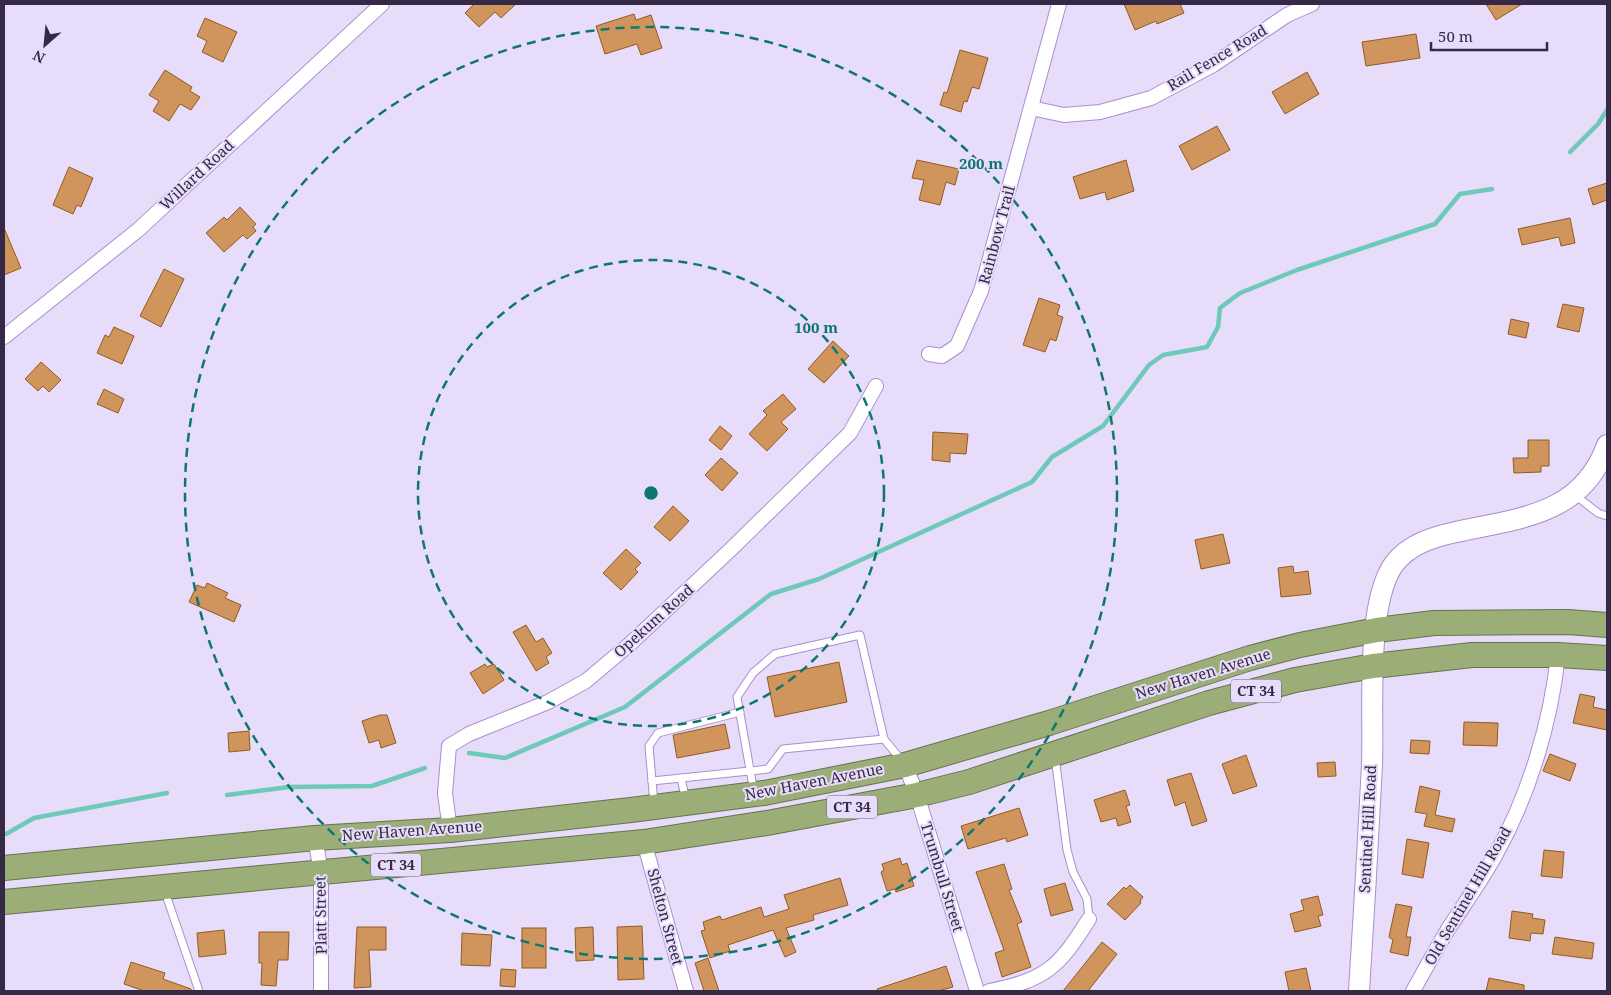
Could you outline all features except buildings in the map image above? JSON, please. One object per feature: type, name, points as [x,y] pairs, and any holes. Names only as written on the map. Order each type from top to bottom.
[{"type":"highway","name":"New Haven Avenue","points":[[4,868],[315,838],[450,830],[654,808],[754,794],[905,764],[1049,723],[1250,658],[1300,644],[1377,630],[1434,624],[1568,622],[1607,625]]},
{"type":"highway","name":"New Haven Avenue","points":[[4,902],[644,842],[767,824],[917,795],[1054,754],[1209,703],[1294,680],[1373,666],[1472,655],[1558,655],[1607,658]]},
{"type":"main road","points":[[1575,494],[1596,470],[1607,445]]},
{"type":"main road","name":"Sentinel Hill Road","points":[[1359,991],[1373,747],[1373,666],[1379,604],[1386,575],[1404,553],[1423,542],[1444,535],[1539,513],[1575,494]]},
{"type":"street","name":"Willard Road","points":[[4,338],[138,230],[382,4]]},
{"type":"street","name":"Rainbow Trail","points":[[929,354],[942,356],[957,346],[981,291],[994,252],[1059,4]]},
{"type":"street","name":"Rail Fence Road","points":[[1031,108],[1064,115],[1100,112],[1151,98],[1213,65],[1287,15],[1312,4]]},
{"type":"street","name":"Opekum Road","points":[[450,830],[445,793],[449,746],[470,734],[548,702],[571,689],[586,680],[631,643],[728,552],[850,432],[876,386]]},
{"type":"street","name":"Old Sentinel Hill Road","points":[[1413,991],[1446,933],[1496,854],[1515,813],[1534,763],[1551,702],[1558,655]]},
{"type":"street","name":"Trumbull Street","points":[[905,764],[917,795],[977,991]]},
{"type":"street","name":"Platt Street","points":[[315,838],[321,872],[321,991]]},
{"type":"street","name":"Shelton Street","points":[[644,842],[686,991]]},
{"type":"street","points":[[989,991],[1022,988],[1048,972],[1069,952],[1089,919]]},
{"type":"lane","points":[[1575,494],[1598,513],[1607,516]]},
{"type":"lane","points":[[754,794],[737,697],[753,674],[775,654],[860,635],[884,739],[905,764]]},
{"type":"lane","points":[[654,808],[649,746],[658,733],[740,712]]},
{"type":"lane","points":[[652,781],[768,769],[783,749],[884,739]]},
{"type":"lane","points":[[1054,754],[1067,850],[1073,872],[1087,898],[1089,919]]},
{"type":"lane","points":[[681,778],[686,804]]},
{"type":"lane","points":[[163,886],[199,991]]},
{"type":"waterway","points":[[1570,152],[1598,124],[1607,110]]},
{"type":"waterway","points":[[469,753],[505,758],[625,707],[771,594],[819,579],[1032,482],[1052,457],[1103,426],[1149,365],[1163,355],[1207,347],[1218,327],[1220,308],[1240,293],[1297,270],[1435,224],[1460,194],[1492,189]]},
{"type":"waterway","points":[[227,795],[289,787],[372,786],[425,768]]},
{"type":"waterway","points":[[6,834],[34,818],[167,793]]}]
